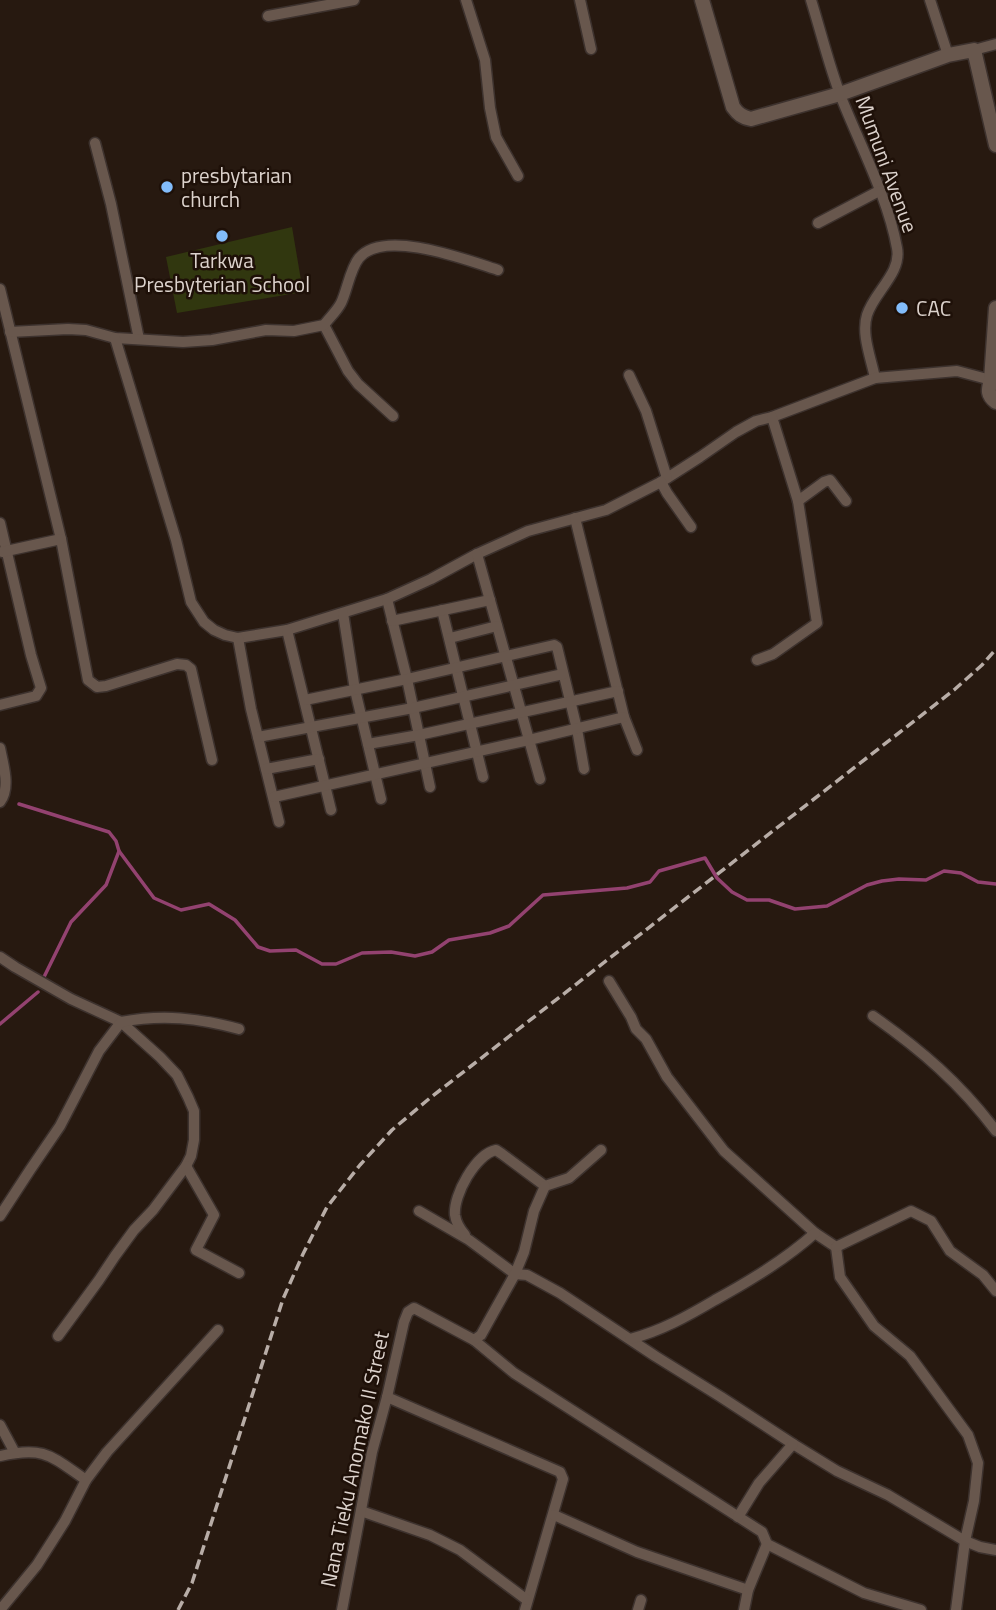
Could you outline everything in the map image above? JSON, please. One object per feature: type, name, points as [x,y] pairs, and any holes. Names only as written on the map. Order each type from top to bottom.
[{"type":"street","points":[[268,16],[354,0]]},
{"type":"street","points":[[466,0],[485,60],[496,137],[517,176]]},
{"type":"street","points":[[580,0],[591,49]]},
{"type":"street","points":[[702,0],[733,107],[739,114],[751,118],[840,94],[948,55],[996,44]]},
{"type":"street","name":"Mumuni Avenue","points":[[811,0],[840,94],[879,191],[898,251],[895,268],[874,298],[866,317],[865,331],[875,378]]},
{"type":"street","points":[[930,0],[948,55]]},
{"type":"street","points":[[974,50],[996,145]]},
{"type":"street","points":[[95,143],[111,204],[139,339]]},
{"type":"street","points":[[818,223],[879,191]]},
{"type":"street","points":[[10,332],[86,330],[115,338],[183,342],[212,340],[265,330],[294,331],[324,325],[340,305],[359,258],[379,248],[395,245],[417,247],[498,270]]},
{"type":"street","points":[[0,292],[61,538],[88,680],[97,687],[106,686],[177,664],[186,665],[191,669],[212,760]]},
{"type":"street","points":[[996,308],[988,390],[996,402]]},
{"type":"street","points":[[324,325],[348,371],[358,384],[393,416]]},
{"type":"street","points":[[115,338],[176,540],[191,602],[204,622],[214,630],[238,638],[287,629],[387,599],[528,531],[606,510],[664,480],[757,421],[875,378],[957,371],[990,380]]},
{"type":"street","points":[[629,375],[646,411],[667,493],[691,527]]},
{"type":"street","points":[[757,660],[773,654],[817,623],[798,501],[772,417]]},
{"type":"street","points":[[798,501],[830,480],[846,501]]},
{"type":"street","points":[[575,519],[624,717],[637,750]]},
{"type":"street","points":[[0,523],[3,552],[41,688],[36,696],[0,705]]},
{"type":"street","points":[[3,552],[61,538]]},
{"type":"street","points":[[477,554],[540,779]]},
{"type":"street","points":[[387,599],[430,787]]},
{"type":"street","points":[[392,621],[490,600]]},
{"type":"street","points":[[442,610],[483,778]]},
{"type":"street","points":[[342,613],[355,690],[380,799]]},
{"type":"street","points":[[450,638],[497,626]]},
{"type":"street","points":[[287,629],[331,810]]},
{"type":"street","points":[[238,638],[247,690],[279,822]]},
{"type":"street","points":[[305,699],[556,645],[584,769]]},
{"type":"street","points":[[258,737],[413,708],[563,674]]},
{"type":"street","points":[[368,744],[618,691]]},
{"type":"street","points":[[274,797],[624,717]]},
{"type":"street","points":[[0,748],[6,786],[0,802]]},
{"type":"street","points":[[266,769],[318,759]]},
{"type":"street","points":[[0,957],[71,999],[121,1022],[177,1075],[194,1111],[194,1140],[186,1166],[127,1239],[58,1336]]},
{"type":"street","points":[[609,981],[667,1077],[724,1151],[815,1233],[836,1247]]},
{"type":"street","points":[[873,1016],[934,1063],[976,1104],[996,1130]]},
{"type":"street","points":[[0,1216],[60,1126],[99,1051],[121,1022],[172,1017],[239,1029]]},
{"type":"street","points":[[469,1240],[457,1224],[455,1210],[465,1182],[474,1166],[486,1154],[496,1150],[545,1186]]},
{"type":"street","points":[[601,1150],[569,1178],[545,1186],[534,1211],[524,1252],[515,1274],[481,1335],[474,1340],[514,1373],[762,1532],[767,1544],[864,1593],[921,1610]]},
{"type":"street","points":[[186,1166],[215,1214],[196,1250],[239,1273]]},
{"type":"street","points":[[419,1211],[469,1240],[515,1274],[527,1275],[545,1284],[837,1471],[888,1495],[965,1541],[996,1550]]},
{"type":"street","points":[[836,1247],[911,1211],[931,1221],[950,1251],[982,1275],[996,1292]]},
{"type":"street","points":[[630,1339],[659,1329],[739,1287],[799,1248],[815,1233]]},
{"type":"street","points":[[836,1247],[839,1277],[874,1326],[910,1356],[968,1435],[978,1463],[957,1610]]},
{"type":"street","name":"Nana Tieku Anomako II Street","points":[[342,1610],[372,1452],[408,1312],[414,1308],[474,1340]]},
{"type":"street","points":[[0,1609],[37,1565],[65,1521],[86,1480],[107,1452],[218,1330]]},
{"type":"street","points":[[361,1511],[430,1535],[460,1550],[526,1605],[563,1479],[560,1472],[387,1397]]},
{"type":"street","points":[[0,1425],[15,1453]]},
{"type":"street","points":[[738,1517],[755,1488],[793,1444]]},
{"type":"street","points":[[0,1456],[30,1451],[44,1453],[86,1480]]},
{"type":"street","points":[[554,1514],[637,1552],[748,1590]]},
{"type":"street","points":[[744,1610],[748,1590],[767,1544]]},
{"type":"green space","points":[[292,227],[303,292],[177,313],[166,257]]},
{"type":"waterway","points":[[19,804],[109,832],[119,851],[154,898],[181,910],[209,904],[235,920],[258,947],[270,951],[296,950],[322,964],[336,964],[362,953],[391,952],[415,956],[432,952],[449,940],[490,933],[509,926],[543,895],[627,888],[650,882],[659,871],[705,858],[717,878],[732,892],[747,900],[769,900],[795,909],[827,906],[867,885],[882,881],[926,880],[944,871],[961,873],[978,882],[996,884]]},
{"type":"waterway","points":[[44,977],[71,922],[106,885],[119,851]]},
{"type":"waterway","points":[[0,1024],[38,992]]},
{"type":"railway","points":[[178,1610],[192,1583],[283,1299],[327,1207],[360,1165],[392,1130],[430,1098],[954,690],[996,649]]},
{"type":"place","name":"presbytarian church","points":[[167,187]]},
{"type":"place","name":"Tarkwa Presbyterian School","points":[[222,236]]},
{"type":"place","name":"CAC","points":[[902,308]]}]
